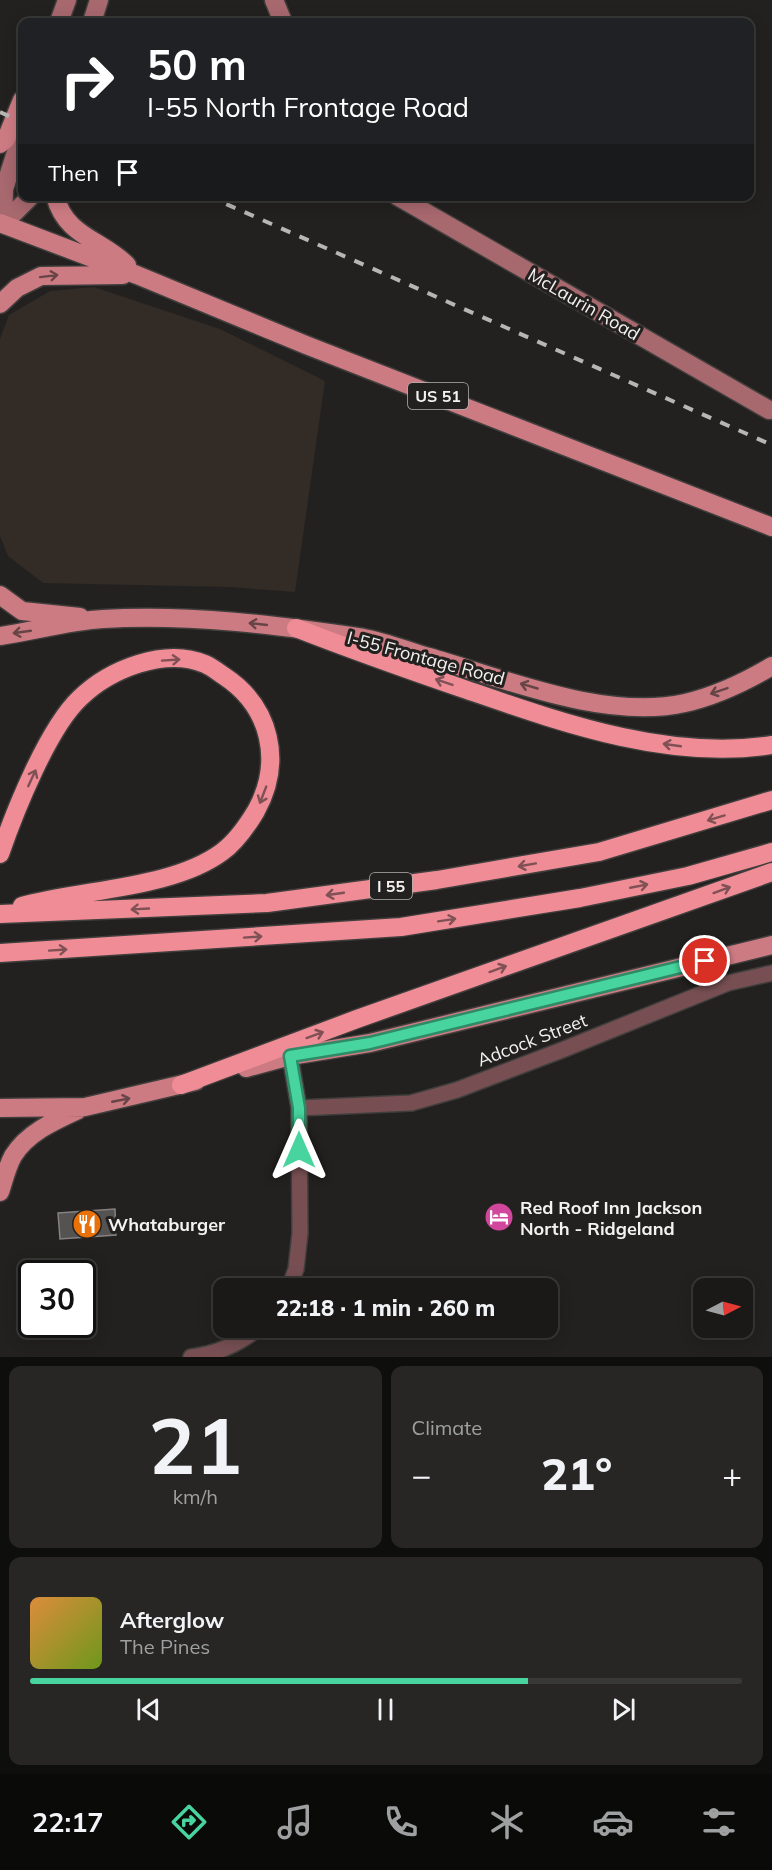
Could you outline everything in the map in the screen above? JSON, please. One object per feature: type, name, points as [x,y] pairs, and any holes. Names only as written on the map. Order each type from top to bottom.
[{"type":"highway","points":[[296,628],[502,702],[622,738],[696,748],[755,748],[772,745]]},
{"type":"highway","points":[[0,854],[50,738],[79,699],[106,677],[130,667],[178,658],[205,664],[234,682],[256,705],[269,735],[270,766],[265,795],[247,826],[222,852],[189,870],[148,881],[52,897],[0,913]]},
{"type":"highway","name":"I 55","points":[[0,913],[267,903],[437,880],[599,852],[772,800]]},
{"type":"highway","name":"I 55","points":[[0,953],[401,927],[580,898],[678,879],[772,852]]},
{"type":"highway","points":[[181,1085],[379,1011],[772,872]]},
{"type":"main road","points":[[0,144],[6,139],[18,110]]},
{"type":"main road","points":[[56,201],[71,227],[122,260],[137,275]]},
{"type":"main road","name":"US 51","points":[[1,227],[137,275],[306,345],[772,526]]},
{"type":"main road","points":[[0,304],[17,288],[41,276],[137,275]]},
{"type":"main road","points":[[741,514],[772,537]]},
{"type":"main road","points":[[0,595],[22,611],[99,619]]},
{"type":"main road","name":"I-55 Frontage Road","points":[[0,636],[99,619],[151,618],[227,621],[296,628],[368,639],[584,702],[634,707],[684,704],[742,684],[772,666]]},
{"type":"main road","points":[[0,1108],[85,1107],[181,1085],[290,1056],[370,1043],[772,945]]},
{"type":"main road","points":[[0,1192],[13,1156],[27,1139],[51,1123],[85,1107]]},
{"type":"street","points":[[60,18],[67,0]]},
{"type":"street","points":[[93,18],[99,0]]},
{"type":"street","points":[[274,0],[281,18]]},
{"type":"street","points":[[1,227],[4,189],[18,146]]},
{"type":"street","points":[[1,227],[26,201]]},
{"type":"street","name":"McLaurin Road","points":[[406,201],[770,410]]},
{"type":"street","name":"Adcock Street","points":[[299,1108],[411,1103],[457,1090],[728,983],[772,973]]},
{"type":"street","points":[[290,1056],[299,1108],[300,1233],[296,1269],[293,1278]]},
{"type":"street","points":[[191,1357],[208,1355],[231,1346],[243,1338]]},
{"type":"shaded area","points":[[94,287],[220,329],[325,381],[295,592],[228,587],[43,583],[8,556],[0,536],[0,339],[9,315],[50,291]]},
{"type":"building","name":"Whataburger","points":[[115,1209],[116,1235],[60,1239],[58,1213]]},
{"type":"railway","points":[[0,112],[18,120]]},
{"type":"railway","points":[[219,201],[772,445]]},
{"type":"place","name":"Red Roof Inn Jackson North - Ridgeland","points":[[499,1217]]},
{"type":"place","name":"Whataburger","points":[[87,1224]]},
{"type":"route","points":[[299,1150],[299,1108],[290,1056],[370,1043],[705,961]]}]
